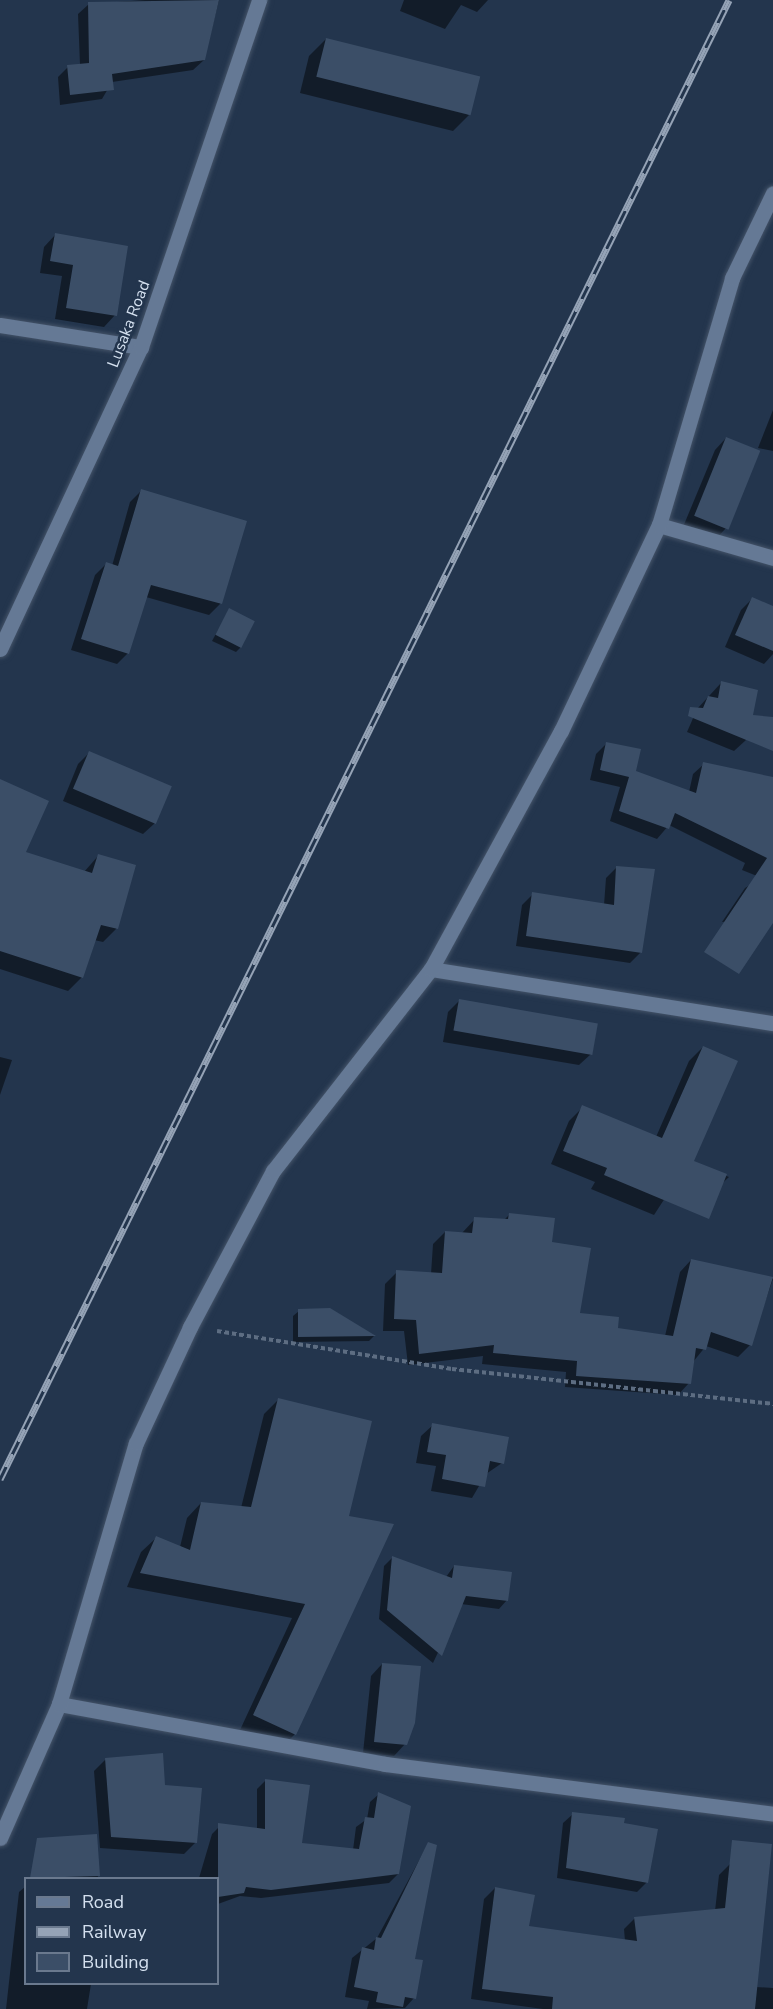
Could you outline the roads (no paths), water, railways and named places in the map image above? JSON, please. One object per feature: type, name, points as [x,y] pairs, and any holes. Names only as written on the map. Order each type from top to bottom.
[{"type":"street","name":"Lusaka Road","points":[[0,649],[141,347],[258,0]]},
{"type":"street","points":[[0,1838],[59,1704],[136,1443],[190,1327],[273,1171],[431,969],[561,731],[659,525],[732,278],[767,218],[773,193]]},
{"type":"street","points":[[0,325],[141,347]]},
{"type":"street","points":[[659,525],[773,558]]},
{"type":"street","points":[[431,969],[773,1023]]},
{"type":"street","points":[[59,1704],[374,1762],[773,1814]]},
{"type":"railway","points":[[0,1479],[729,0]]}]
